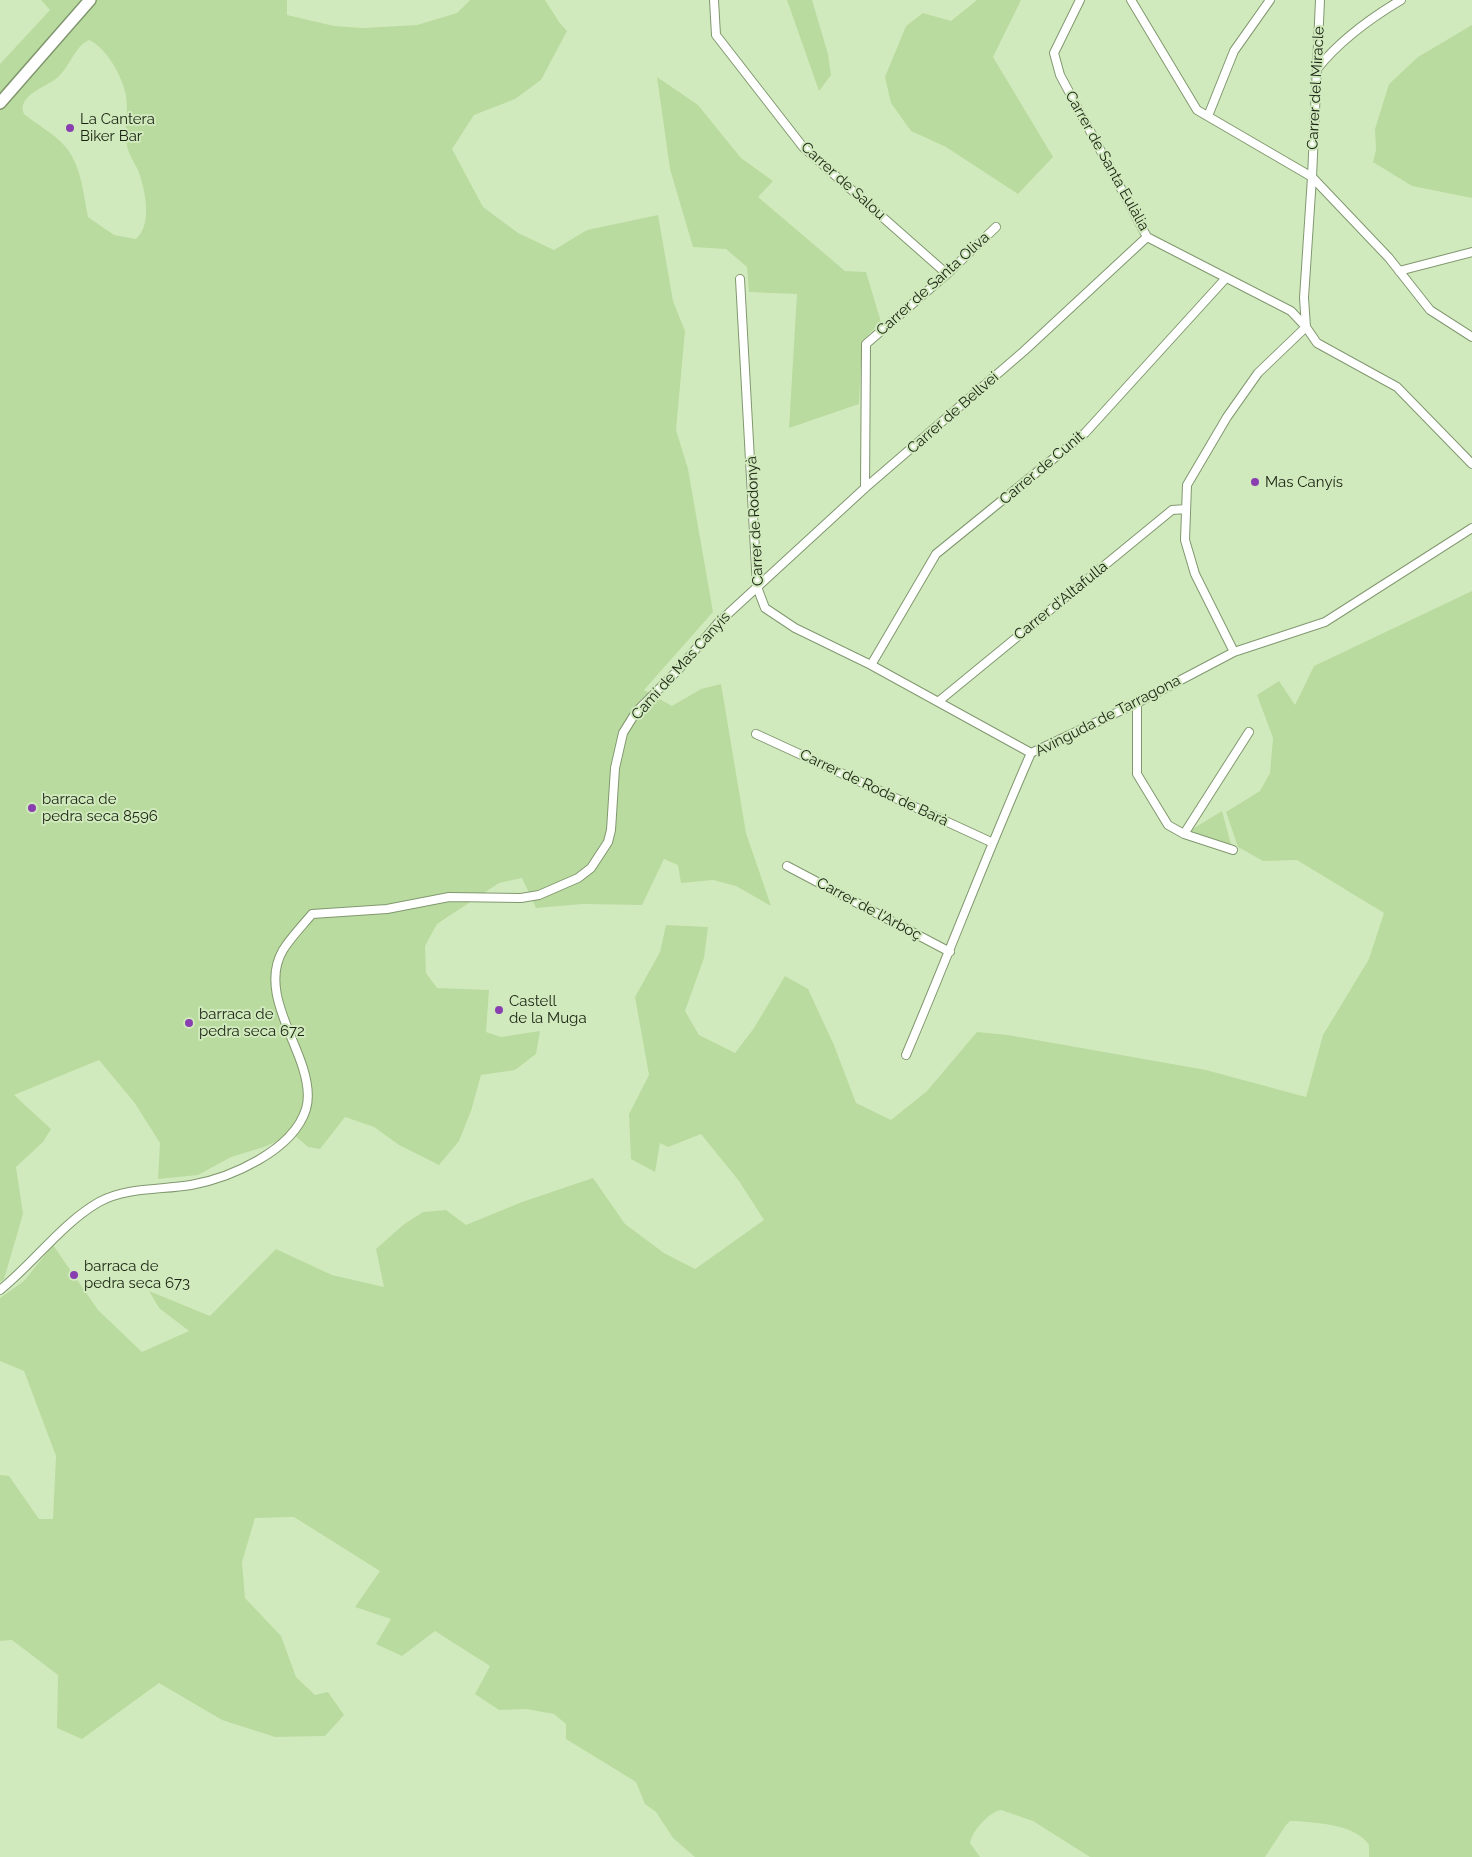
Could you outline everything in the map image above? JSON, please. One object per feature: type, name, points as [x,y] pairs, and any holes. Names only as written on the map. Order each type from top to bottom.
[{"type":"main road","points":[[0,103],[90,0]]},
{"type":"street","name":"Carrer de Salou","points":[[714,0],[716,36],[803,147],[947,274]]},
{"type":"street","name":"Carrer de Santa Eulàlia","points":[[1080,0],[1054,53],[1060,75],[1148,237],[1291,311],[1317,342],[1397,387],[1472,464]]},
{"type":"street","points":[[1131,0],[1197,110],[1312,177],[1399,271],[1430,310],[1472,337]]},
{"type":"street","points":[[1208,116],[1234,51],[1270,0]]},
{"type":"street","name":"Carrer del Miracle","points":[[1306,327],[1304,298],[1312,177],[1320,0]]},
{"type":"street","points":[[1317,69],[1332,50],[1352,33],[1401,0]]},
{"type":"street","name":"Carrer de Santa Oliva","points":[[865,488],[866,344],[947,274],[996,227]]},
{"type":"street","name":"Carrer de Bellvei","points":[[757,587],[865,488],[1024,351],[1148,237]]},
{"type":"street","points":[[1399,271],[1472,252]]},
{"type":"street","name":"Carrer de Cunit","points":[[871,665],[936,554],[1085,433],[1226,278]]},
{"type":"street","name":"Carrer de Rodonyà","points":[[740,279],[757,587],[765,608],[774,616],[795,628],[939,701],[978,725],[1031,753]]},
{"type":"street","points":[[1234,652],[1195,574],[1185,540],[1187,485],[1227,417],[1258,373],[1306,327]]},
{"type":"street","name":"Carrer d'Altafulla","points":[[939,701],[1172,510],[1186,509]]},
{"type":"street","name":"Avinguda de Tarragona","points":[[906,1055],[950,952],[992,842],[1031,753],[1137,703],[1234,652],[1325,622],[1472,528]]},
{"type":"street","name":"Camí de Mas Canyís","points":[[0,1290],[82,1213],[100,1201],[131,1192],[190,1185],[213,1180],[260,1159],[282,1145],[291,1135],[306,1110],[308,1094],[298,1051],[279,1004],[275,984],[276,971],[283,951],[312,914],[387,909],[449,897],[521,898],[539,895],[578,878],[591,868],[608,842],[611,830],[615,768],[623,733],[636,712],[678,670],[718,623],[757,587]]},
{"type":"street","points":[[1137,703],[1137,774],[1168,825],[1184,834],[1233,850]]},
{"type":"street","points":[[1184,834],[1249,732]]},
{"type":"street","name":"Carrer de Roda de Barà","points":[[756,734],[992,842]]},
{"type":"street","name":"Carrer de l'Arboç","points":[[788,866],[950,952]]},
{"type":"green space","points":[[41,0],[287,0],[287,15],[334,26],[363,28],[417,25],[457,13],[470,0],[545,0],[567,31],[541,80],[515,99],[474,115],[452,149],[483,207],[518,233],[554,250],[587,230],[658,215],[673,301],[685,331],[676,430],[688,469],[713,612],[644,690],[672,706],[701,689],[721,684],[746,833],[771,906],[736,886],[713,880],[681,883],[678,865],[664,859],[642,905],[583,904],[536,908],[522,878],[499,883],[437,924],[425,946],[426,973],[437,988],[489,990],[486,1032],[501,1037],[540,1031],[536,1054],[515,1070],[481,1075],[471,1111],[459,1141],[439,1165],[399,1145],[374,1127],[345,1117],[320,1149],[308,1147],[293,1134],[264,1147],[231,1157],[198,1175],[158,1179],[160,1143],[134,1102],[99,1060],[14,1095],[51,1129],[43,1142],[16,1167],[23,1214],[4,1279],[0,1282],[0,64],[50,10]],"holes":[[[89,40],[108,56],[118,72],[126,96],[127,146],[141,178],[146,206],[144,225],[136,239],[114,235],[88,217],[83,187],[73,158],[57,138],[24,114],[24,102],[28,97],[57,78],[84,43]]]},
{"type":"green space","points":[[787,0],[812,0],[828,54],[831,75],[819,91]]},
{"type":"green space","points":[[977,0],[1021,0],[993,57],[1053,157],[1018,194],[946,147],[911,131],[891,103],[885,77],[906,26],[923,13],[951,21]]},
{"type":"green space","points":[[1472,25],[1472,198],[1412,186],[1373,162],[1376,150],[1375,129],[1389,84],[1418,57]]},
{"type":"green space","points":[[657,77],[698,105],[741,158],[773,181],[758,197],[845,271],[866,272],[881,322],[862,341],[859,404],[789,428],[797,294],[749,292],[747,267],[726,249],[693,247],[670,169]]},
{"type":"green space","points":[[1472,591],[1472,1857],[1369,1857],[1369,1845],[1355,1833],[1325,1824],[1290,1821],[1265,1857],[1090,1857],[1033,1821],[1001,1810],[986,1818],[971,1838],[970,1843],[980,1857],[695,1857],[673,1838],[656,1812],[645,1804],[636,1782],[566,1739],[566,1724],[554,1714],[526,1709],[499,1710],[475,1694],[490,1666],[435,1631],[402,1656],[376,1644],[391,1619],[355,1607],[380,1571],[294,1517],[255,1518],[242,1562],[245,1598],[281,1636],[296,1677],[315,1695],[328,1692],[344,1715],[325,1736],[275,1737],[222,1720],[159,1683],[82,1739],[57,1728],[58,1675],[12,1640],[0,1641],[0,1475],[9,1476],[39,1519],[53,1519],[56,1456],[24,1371],[0,1361],[0,1298],[24,1281],[53,1245],[98,1310],[142,1352],[189,1331],[159,1308],[149,1291],[210,1316],[276,1249],[332,1275],[384,1287],[376,1249],[403,1225],[423,1212],[446,1210],[466,1225],[522,1202],[593,1178],[625,1224],[664,1253],[695,1269],[764,1220],[739,1181],[701,1134],[668,1147],[660,1143],[655,1172],[631,1159],[629,1114],[649,1075],[635,997],[660,952],[666,925],[708,927],[704,958],[685,1011],[699,1035],[735,1053],[754,1028],[785,976],[808,989],[834,1045],[856,1103],[891,1120],[927,1091],[977,1032],[1008,1035],[1206,1070],[1306,1097],[1323,1035],[1369,959],[1384,913],[1297,860],[1263,861],[1238,847],[1226,812],[1260,791],[1270,773],[1273,738],[1257,695],[1279,681],[1295,705],[1314,666]]},
{"type":"green space","points":[[1222,811],[1232,848],[1186,833]]},
{"type":"place","name":"La Cantera Biker Bar","points":[[70,128]]},
{"type":"place","name":"Mas Canyís","points":[[1255,482]]},
{"type":"place","name":"barraca de pedra seca 8596","points":[[32,808]]},
{"type":"place","name":"Castell de la Muga","points":[[499,1010]]},
{"type":"place","name":"barraca de pedra seca 672","points":[[189,1023]]},
{"type":"place","name":"barraca de pedra seca 673","points":[[74,1275]]}]
